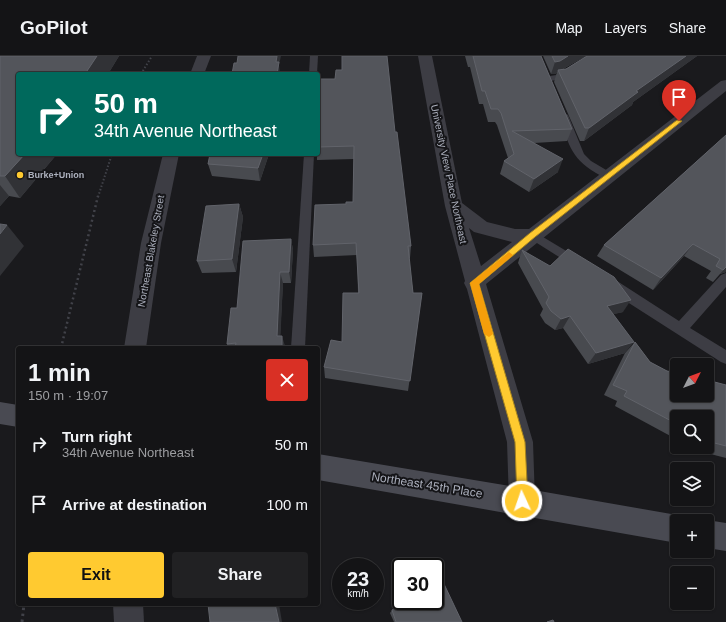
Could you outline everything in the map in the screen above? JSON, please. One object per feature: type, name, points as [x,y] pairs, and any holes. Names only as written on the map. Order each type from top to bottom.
[{"type":"main road","points":[[0,413],[16,416]]},
{"type":"main road","name":"Northeast 45th Place","points":[[320,467],[670,528]]},
{"type":"main road","points":[[714,535],[726,537]]},
{"type":"street","points":[[198,72],[204,56]]},
{"type":"street","name":"University View Place Northeast","points":[[425,56],[454,206],[474,283],[520,442],[522,501]]},
{"type":"street","points":[[474,283],[726,84]]},
{"type":"street","name":"Northeast Blakeley Street","points":[[135,346],[151,243],[171,156]]},
{"type":"street","points":[[454,206],[481,227],[514,236],[533,235]]},
{"type":"street","points":[[128,606],[129,622]]},
{"type":"lane","points":[[313,72],[314,56]]},
{"type":"lane","points":[[542,67],[549,82],[595,56]]},
{"type":"lane","points":[[559,106],[579,155],[587,164],[609,176]]},
{"type":"lane","points":[[298,346],[309,156]]},
{"type":"lane","points":[[533,235],[590,272]]},
{"type":"lane","points":[[680,329],[726,278]]},
{"type":"lane","points":[[603,280],[726,358]]},
{"type":"path","points":[[142,72],[152,56]]},
{"type":"path","points":[[61,346],[99,192],[111,156]]},
{"type":"path","points":[[22,622],[24,606]]},
{"type":"building","points":[[0,56],[97,56],[86,72],[16,72],[16,156],[23,156],[5,176],[0,176]]},
{"type":"building","points":[[238,56],[277,56],[276,62],[279,62],[277,72],[232,72],[234,63],[237,63]]},
{"type":"building","points":[[342,56],[387,56],[395,132],[397,132],[411,246],[408,246],[413,293],[422,293],[410,381],[324,367],[331,340],[342,342],[343,293],[359,293],[356,243],[313,245],[315,205],[346,204],[346,202],[353,202],[354,146],[320,147],[320,79],[335,79],[336,70],[342,70]]},
{"type":"building","points":[[473,56],[541,56],[572,129],[512,131],[563,159],[534,179],[504,161],[514,154],[501,113],[498,109],[491,109],[485,91],[482,91]]},
{"type":"building","points":[[552,56],[568,56],[555,62]]},
{"type":"building","points":[[587,56],[686,56],[636,91],[638,92],[589,128],[585,128],[558,70],[566,69]]},
{"type":"building","points":[[726,135],[726,267],[723,270],[716,266],[720,259],[693,244],[661,278],[604,245]]},
{"type":"building","points":[[210,156],[262,156],[258,168],[208,164]]},
{"type":"building","points":[[239,204],[232,259],[197,261],[206,206]]},
{"type":"building","points":[[0,224],[7,225],[0,234]]},
{"type":"building","points":[[291,239],[289,272],[280,272],[277,336],[282,336],[282,346],[235,346],[236,343],[227,344],[231,308],[237,308],[243,241]]},
{"type":"building","points":[[568,249],[614,277],[631,300],[607,306],[634,342],[596,353],[570,316],[561,319],[551,311],[546,303],[549,297],[522,250],[550,266]]},
{"type":"building","points":[[635,342],[650,362],[670,372],[670,402],[714,402],[714,382],[726,385],[726,446],[714,443],[714,410],[670,410],[670,420],[624,396],[627,391],[613,385]]},
{"type":"building","points":[[444,584],[462,622],[396,622],[392,610],[444,610]]},
{"type":"building","points":[[208,606],[275,606],[279,622],[210,622]]},
{"type":"slow traffic","points":[[489,334],[474,283],[509,255]]},
{"type":"place","name":"Burke+Union","points":[[20,175]]},
{"type":"route","points":[[522,501],[520,442],[474,283],[679,121]]}]
